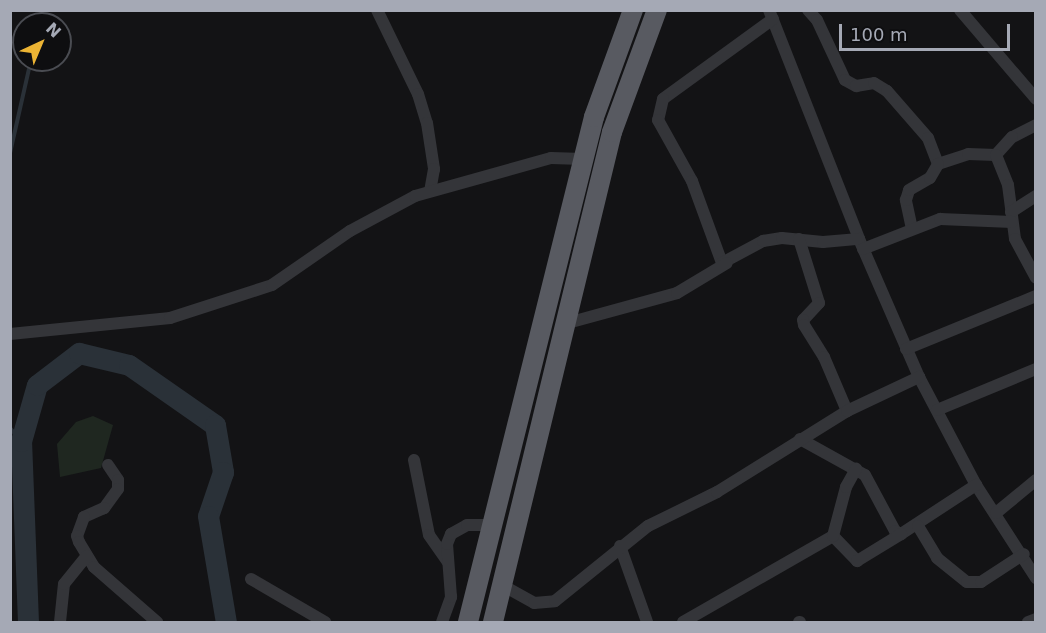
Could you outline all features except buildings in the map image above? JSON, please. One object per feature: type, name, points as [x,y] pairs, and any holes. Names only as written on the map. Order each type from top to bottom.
[{"type":"highway","points":[[468,622],[583,159],[611,68],[633,10]]},
{"type":"highway","points":[[493,622],[612,132],[657,10]]},
{"type":"street","points":[[377,10],[418,94],[427,123],[434,170],[430,191]]},
{"type":"street","points":[[808,10],[817,20],[845,80],[856,86],[881,85],[928,138],[938,164]]},
{"type":"street","points":[[960,10],[1035,99]]},
{"type":"street","points":[[727,263],[720,261],[692,181],[667,142],[658,120],[658,106],[771,15],[861,244],[906,349],[976,485],[1024,554],[1035,578]]},
{"type":"street","points":[[996,155],[1012,137],[1035,125]]},
{"type":"street","points":[[912,229],[906,200],[909,190],[930,178],[938,164],[968,154],[996,155]]},
{"type":"street","points":[[996,155],[1008,185],[1015,239],[1035,278]]},
{"type":"street","points":[[10,334],[156,321],[272,285],[382,212],[430,191],[551,158],[583,159]]},
{"type":"street","points":[[564,324],[677,293],[763,241],[799,239],[861,244],[952,217],[1012,217],[1035,196]]},
{"type":"street","points":[[799,239],[819,303],[803,320],[804,325],[824,357],[847,411]]},
{"type":"street","points":[[906,349],[1035,296]]},
{"type":"street","points":[[937,410],[1035,369]]},
{"type":"street","points":[[502,585],[545,605],[555,601],[620,546],[847,411],[919,376]]},
{"type":"street","points":[[800,439],[856,469],[873,484],[895,531],[901,534]]},
{"type":"street","points":[[414,460],[429,535],[448,562]]},
{"type":"street","points":[[108,465],[119,485],[104,508],[88,513],[81,523],[77,536],[87,556],[157,622]]},
{"type":"street","points":[[683,622],[833,536],[846,487],[856,469]]},
{"type":"street","points":[[996,513],[1035,480]]},
{"type":"street","points":[[833,536],[857,561],[918,526],[976,485]]},
{"type":"street","points":[[442,622],[451,597],[447,544],[459,528],[492,525]]},
{"type":"street","points":[[918,526],[937,558],[967,582],[981,582],[1024,554]]},
{"type":"street","points":[[620,546],[647,622]]},
{"type":"street","points":[[60,622],[64,584],[87,556]]},
{"type":"street","points":[[251,579],[325,622]]},
{"type":"street","points":[[1028,622],[1035,619]]},
{"type":"shaded area","points":[[93,416],[113,425],[101,468],[60,477],[57,444],[76,422]]},
{"type":"waterway","points":[[10,153],[28,72]]},
{"type":"waterway","points":[[28,622],[21,441],[37,385],[79,353],[129,365],[215,425],[223,472],[208,516],[226,622]]},
{"type":"waterway","points":[[10,428],[21,441]]}]
